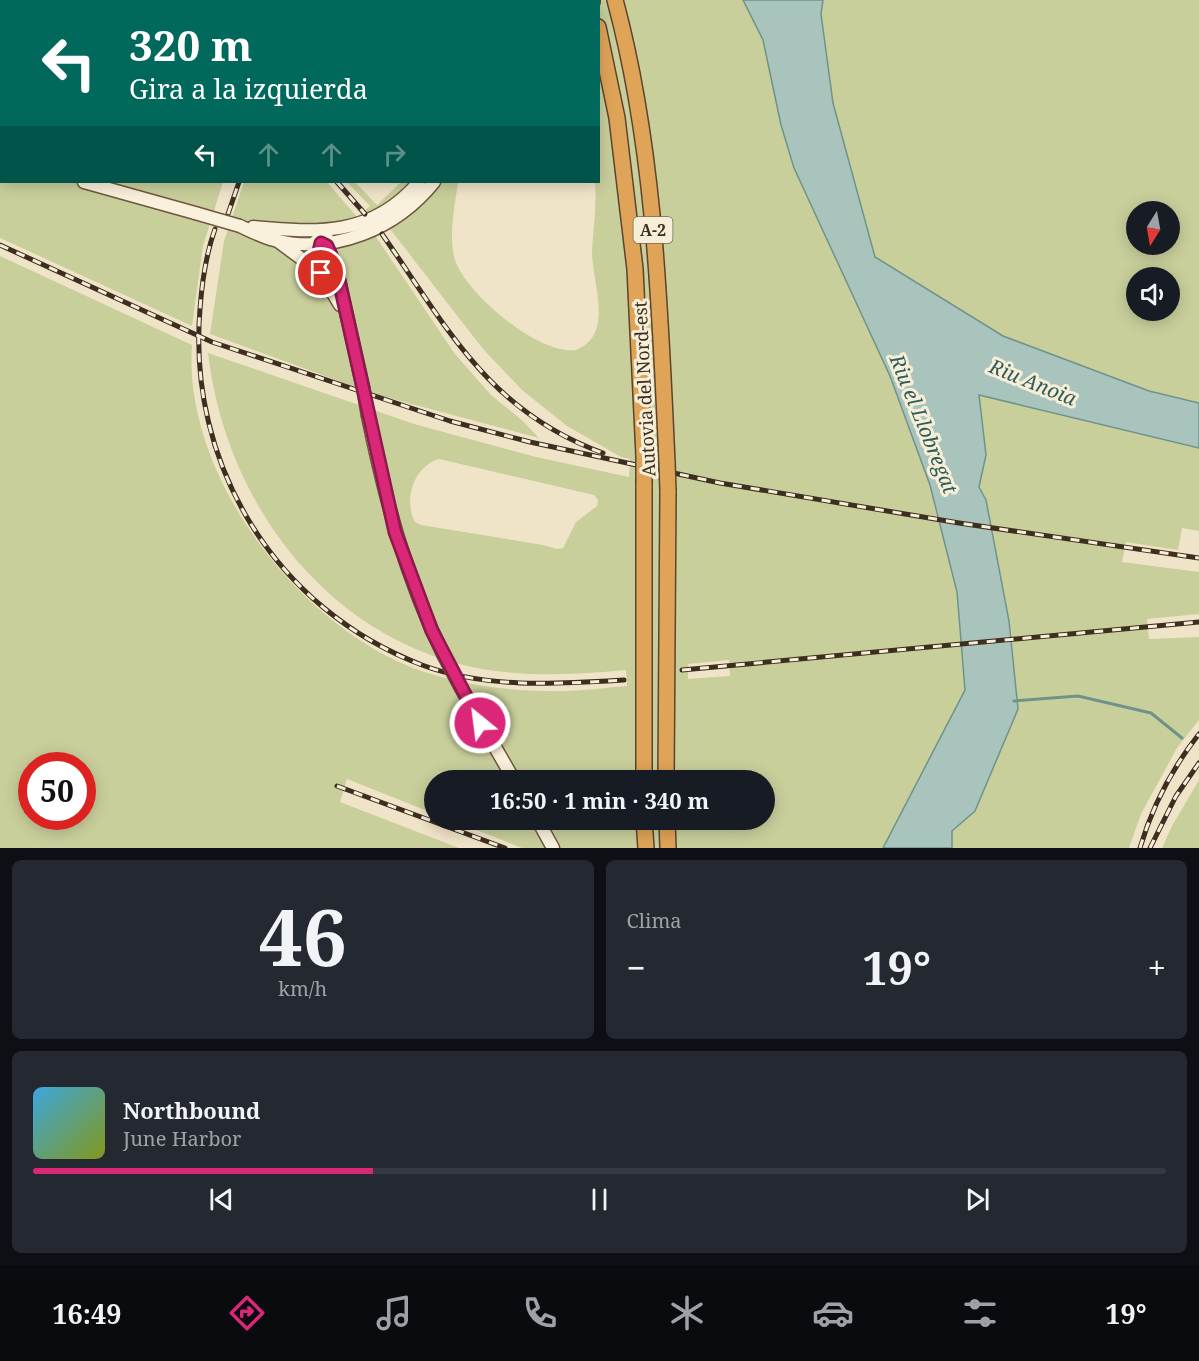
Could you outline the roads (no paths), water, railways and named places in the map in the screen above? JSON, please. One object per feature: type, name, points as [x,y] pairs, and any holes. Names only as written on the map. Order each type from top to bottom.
[{"type":"highway","name":"Autovia del Nord-est","points":[[615,0],[638,111],[657,267],[668,491],[666,770]]},
{"type":"highway","name":"Autovia del Nord-est","points":[[600,37],[617,118],[635,269],[644,456],[644,770]]},
{"type":"highway","points":[[645,830],[646,848]]},
{"type":"highway","points":[[667,830],[668,848]]},
{"type":"main road","points":[[88,183],[240,226],[276,240],[321,273]]},
{"type":"main road","points":[[344,310],[321,273],[318,256],[321,243],[332,236],[349,233],[387,216],[418,183]]},
{"type":"main road","points":[[276,240],[321,243],[349,239],[396,219],[433,183]]},
{"type":"main road","points":[[240,226],[292,232],[327,232],[354,225],[380,214],[400,200]]},
{"type":"main road","points":[[292,232],[327,246],[336,267],[395,532],[419,600],[443,654],[508,770]]},
{"type":"main road","points":[[336,267],[339,253],[349,239]]},
{"type":"main road","points":[[543,830],[553,848]]},
{"type":"water","points":[[743,0],[823,0],[821,14],[833,103],[875,257],[1003,336],[1149,391],[1199,403],[1199,448],[979,395],[986,455],[979,487],[986,500],[1009,621],[1018,709],[975,811],[952,831],[952,848],[883,848],[965,690],[957,592],[930,485],[890,376],[794,168],[781,125],[763,40]]},
{"type":"waterway","points":[[1014,701],[1078,696],[1151,713],[1182,738]]},
{"type":"railway","points":[[228,214],[239,183]]},
{"type":"railway","points":[[338,183],[365,214]]},
{"type":"railway","points":[[215,229],[205,268],[200,309],[200,367],[209,422],[226,475],[251,524],[284,569],[323,608],[370,640],[422,665],[446,673],[522,683],[624,680]]},
{"type":"railway","points":[[382,234],[450,333],[500,390],[529,414],[563,435],[603,453]]},
{"type":"railway","points":[[0,245],[212,342],[450,421],[530,442],[720,483],[959,523],[1199,558]]},
{"type":"railway","points":[[682,670],[1199,622]]},
{"type":"railway","points":[[1140,848],[1164,788],[1180,760],[1199,734]]},
{"type":"railway","points":[[1150,848],[1176,796],[1199,763]]},
{"type":"railway","points":[[337,786],[505,848]]},
{"type":"water label","name":"Riu Anoia","points":[[1033,382]]},
{"type":"water label","name":"Riu el Llobregat","points":[[924,424]]}]
